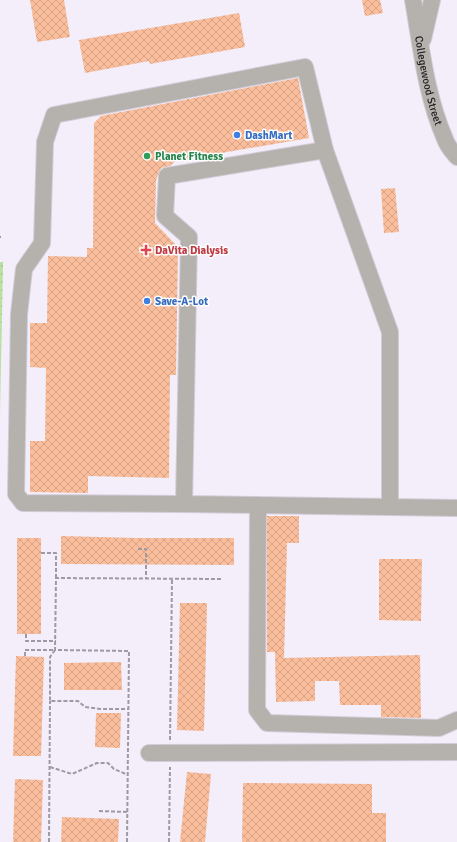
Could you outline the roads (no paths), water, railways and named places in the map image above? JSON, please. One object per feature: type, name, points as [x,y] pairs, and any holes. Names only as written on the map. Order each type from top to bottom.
[{"type":"street","name":"Collegewood Street","points":[[413,0],[426,73],[437,119],[445,141],[457,157]]},
{"type":"street","points":[[421,46],[432,0]]},
{"type":"street","points":[[390,507],[390,332],[325,150],[305,67],[54,115],[46,142],[42,243],[24,269],[19,314],[16,494],[24,504],[184,504],[457,508]]},
{"type":"street","points":[[184,504],[189,237],[165,216],[167,176],[325,150]]},
{"type":"street","points":[[258,505],[257,710],[267,723],[439,728],[457,720]]},
{"type":"street","points":[[149,753],[457,752]]},
{"type":"place","name":"DashMart","points":[[237,135]]},
{"type":"place","name":"Planet Fitness","points":[[147,156]]},
{"type":"place","name":"DaVita Dialysis","points":[[146,250]]},
{"type":"place","name":"Save-A-Lot","points":[[147,301]]}]
